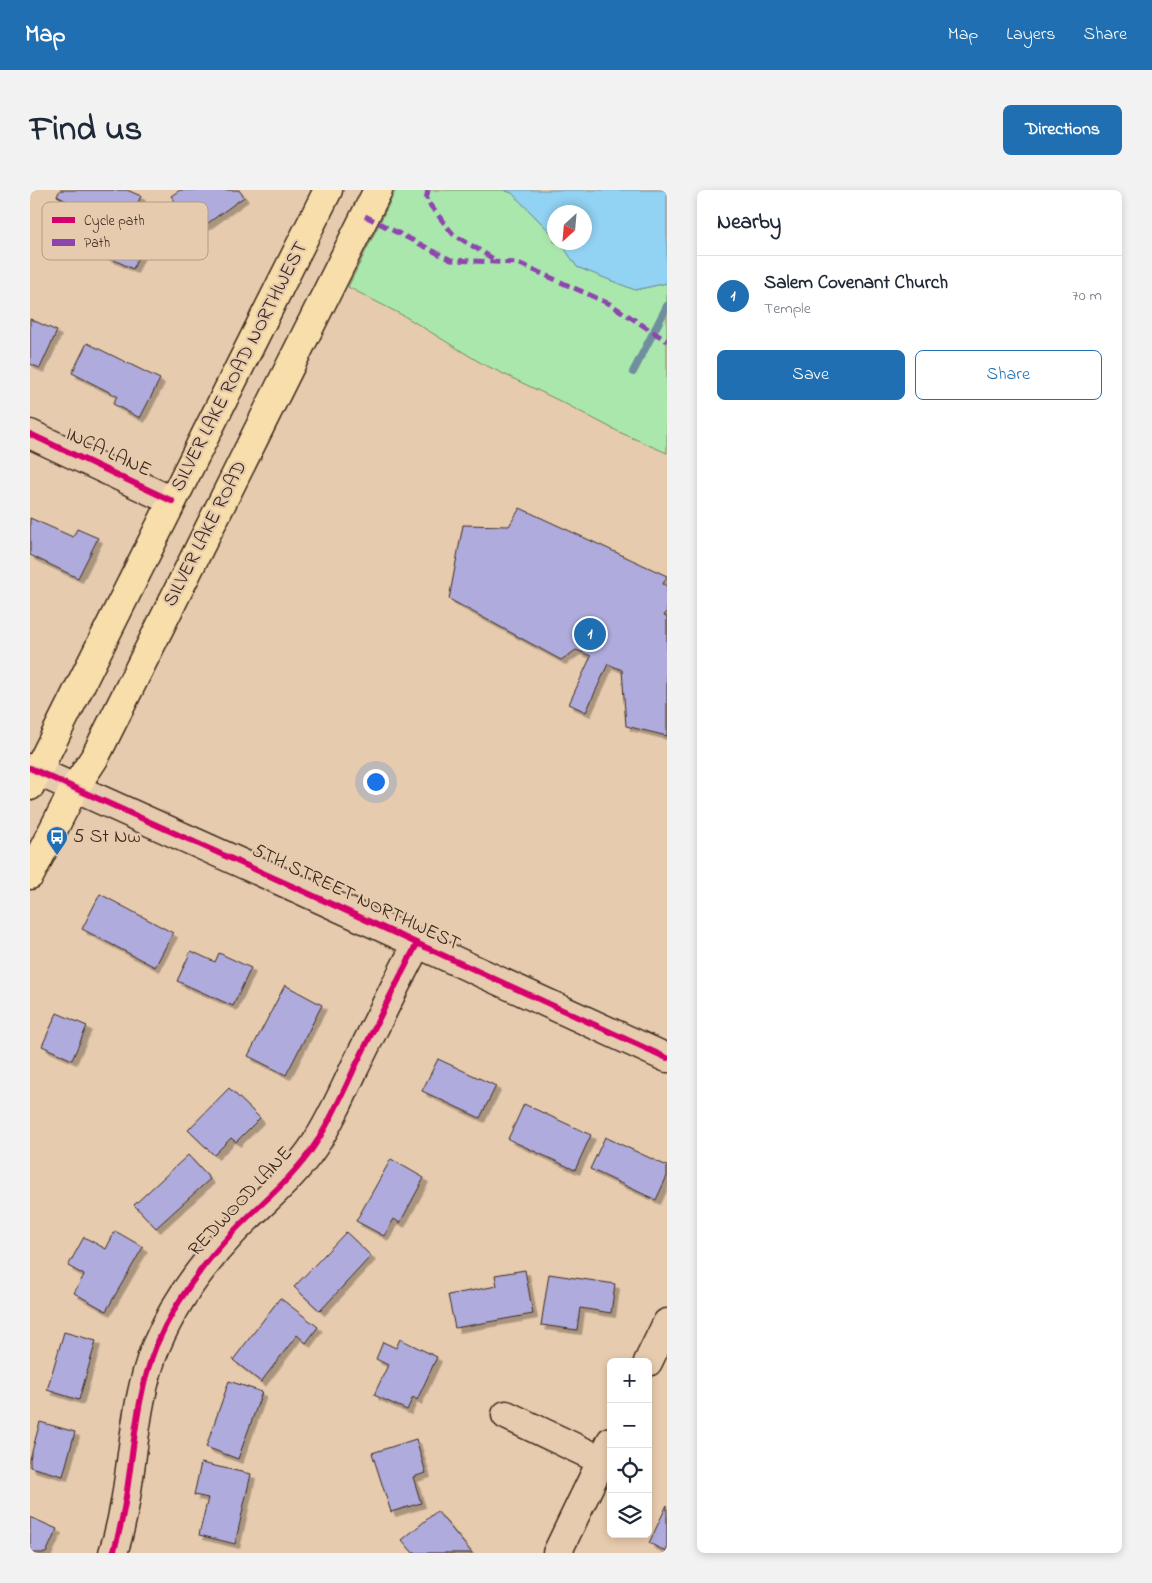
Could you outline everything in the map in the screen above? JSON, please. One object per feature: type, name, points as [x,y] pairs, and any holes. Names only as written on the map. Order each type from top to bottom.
[{"type":"main road","name":"SILVER LAKE ROAD NORTHWEST","points":[[32,775],[328,190]]},
{"type":"main road","name":"SILVER LAKE ROAD","points":[[30,875],[74,789],[94,757],[378,190]]},
{"type":"street","name":"INCA LANE","points":[[30,434],[172,501]]},
{"type":"street","name":"5TH STREET NORTHWEST","points":[[32,775],[74,789],[303,891],[667,1058]]},
{"type":"street","name":"REDWOOD LANE","points":[[113,1553],[120,1534],[142,1388],[156,1346],[175,1307],[199,1270],[234,1231],[292,1174],[314,1146],[332,1115],[416,944]]},
{"type":"street","points":[[650,1358],[667,1323]]},
{"type":"street","points":[[506,1415],[606,1451],[557,1553]]},
{"type":"green space","points":[[396,190],[504,190],[512,193],[547,229],[547,250],[566,250],[577,267],[635,290],[667,283],[667,453],[619,432],[481,363],[406,317],[348,287]]},
{"type":"water","points":[[504,190],[667,190],[667,283],[635,290],[577,267],[566,250],[592,250],[592,205],[547,205],[547,229],[512,193]]},
{"type":"building","points":[[60,190],[127,190],[141,196],[138,202],[68,202],[57,196]]},
{"type":"building","points":[[180,190],[239,190],[244,197],[208,223],[208,202],[175,202],[171,196]]},
{"type":"building","points":[[114,260],[137,260],[133,269]]},
{"type":"building","points":[[30,319],[57,331],[40,368],[30,364]]},
{"type":"building","points":[[87,343],[160,379],[140,418],[113,404],[117,396],[72,373]]},
{"type":"building","points":[[520,508],[667,576],[663,584],[667,586],[667,611],[664,616],[667,617],[667,736],[626,726],[622,670],[608,664],[586,712],[569,704],[591,656],[576,650],[561,660],[449,599],[463,525],[509,526]]},
{"type":"building","points":[[30,518],[73,537],[77,529],[98,538],[78,578],[30,555]]},
{"type":"building","points":[[100,894],[173,933],[155,967],[82,929]]},
{"type":"building","points":[[191,951],[215,962],[219,953],[251,968],[233,1006],[177,981]]},
{"type":"building","points":[[285,985],[322,1005],[286,1075],[248,1056]]},
{"type":"building","points":[[57,1013],[87,1026],[72,1060],[42,1046]]},
{"type":"building","points":[[438,1059],[496,1086],[480,1118],[422,1091]]},
{"type":"building","points":[[229,1088],[260,1118],[236,1142],[231,1138],[214,1155],[188,1130]]},
{"type":"building","points":[[524,1104],[591,1135],[575,1170],[508,1139]]},
{"type":"building","points":[[605,1137],[667,1166],[667,1176],[656,1200],[590,1169]]},
{"type":"building","points":[[188,1155],[210,1179],[156,1228],[134,1205]]},
{"type":"building","points":[[391,1159],[424,1178],[400,1223],[394,1219],[384,1236],[356,1221]]},
{"type":"building","points":[[115,1231],[143,1247],[106,1311],[74,1293],[84,1275],[68,1266],[84,1237],[106,1249]]},
{"type":"building","points":[[346,1232],[371,1256],[320,1311],[294,1287]]},
{"type":"building","points":[[525,1270],[533,1314],[455,1328],[448,1295],[497,1286],[495,1275]]},
{"type":"building","points":[[549,1274],[615,1284],[611,1313],[580,1308],[577,1330],[541,1325]]},
{"type":"building","points":[[280,1298],[318,1327],[306,1343],[297,1335],[261,1382],[233,1360]]},
{"type":"building","points":[[64,1332],[96,1341],[79,1400],[47,1390]]},
{"type":"building","points":[[400,1339],[437,1357],[417,1400],[413,1397],[407,1410],[374,1395],[388,1365],[376,1359],[383,1342],[396,1348]]},
{"type":"building","points":[[229,1381],[262,1392],[238,1459],[206,1447]]},
{"type":"building","points":[[40,1422],[75,1432],[63,1476],[30,1467],[30,1459]]},
{"type":"building","points":[[416,1439],[426,1473],[413,1477],[421,1503],[391,1512],[372,1453]]},
{"type":"building","points":[[201,1463],[251,1474],[235,1544],[199,1535],[208,1498],[194,1495]]},
{"type":"building","points":[[667,1505],[667,1552],[649,1543]]},
{"type":"building","points":[[437,1511],[472,1553],[413,1553],[402,1540]]},
{"type":"building","points":[[30,1517],[57,1529],[46,1553],[30,1553]]},
{"type":"waterway","points":[[633,372],[667,306]]},
{"type":"marked path","points":[[428,190],[426,200],[453,234],[497,261]]},
{"type":"marked path","points":[[365,216],[451,260],[518,263],[610,304],[667,341]]},
{"type":"cycle path","points":[[30,434],[172,501]]},
{"type":"cycle path","points":[[30,768],[667,1058]]},
{"type":"cycle path","points":[[113,1553],[125,1502],[141,1397],[147,1371],[163,1330],[180,1300],[211,1257],[234,1231],[286,1180],[314,1146],[336,1108],[417,944]]},
{"type":"place","name":"Salem Covenant Church","points":[[590,634]]},
{"type":"place","name":"5 St Nw","points":[[57,856]]}]
